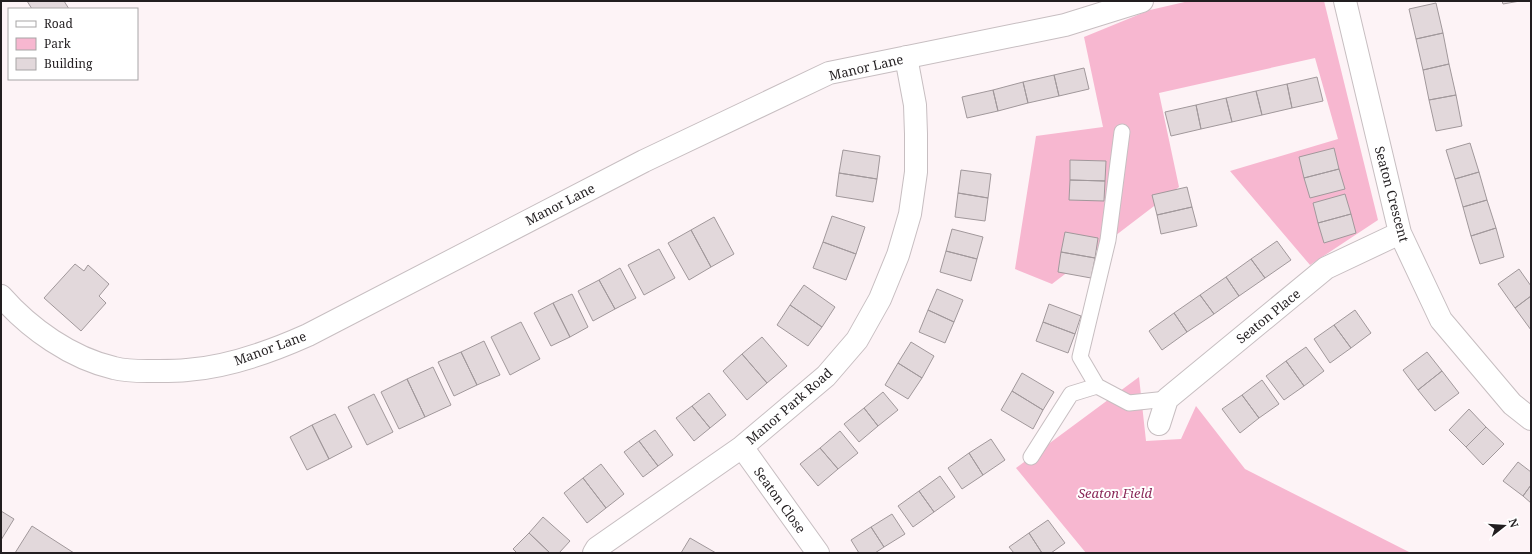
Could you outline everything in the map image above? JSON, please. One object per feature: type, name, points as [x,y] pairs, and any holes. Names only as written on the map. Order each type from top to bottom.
[{"type":"street","name":"Manor Lane","points":[[1,296],[41,333],[67,349],[114,368],[137,372],[187,370],[234,362],[282,347],[308,335],[644,161],[829,73],[1065,25],[1142,1]]},
{"type":"street","name":"Seaton Crescent","points":[[1345,1],[1400,233],[1441,320],[1512,404],[1531,419]]},
{"type":"street","name":"Manor Park Road","points":[[594,553],[597,548],[742,447],[826,376],[857,340],[880,299],[898,256],[910,214],[916,172],[916,134],[914,105],[906,57]]},
{"type":"street","name":"Seaton Place","points":[[1167,399],[1326,268],[1400,233]]},
{"type":"street","points":[[1159,424],[1167,399]]},
{"type":"street","name":"Seaton Close","points":[[742,447],[818,553]]},
{"type":"lane","points":[[1122,132],[1108,240],[1080,357],[1097,386],[1128,403],[1167,399]]},
{"type":"lane","points":[[1031,456],[1070,394],[1097,386]]},
{"type":"green space","points":[[1189,1],[1324,1],[1378,220],[1310,265],[1230,171],[1338,139],[1315,58],[1159,93],[1179,187],[1052,284],[1015,269],[1036,136],[1103,127],[1084,37],[1150,10]]},
{"type":"green space","name":"Seaton Field","points":[[1139,377],[1146,441],[1181,439],[1196,406],[1245,469],[1411,553],[1086,553],[1016,468]]},
{"type":"building","points":[[27,1],[64,1],[68,8],[31,8]]},
{"type":"building","points":[[1502,1],[1520,1],[1503,4]]},
{"type":"building","points":[[1436,3],[1443,33],[1416,39],[1409,9]]},
{"type":"building","points":[[1443,33],[1449,64],[1423,70],[1416,39]]},
{"type":"building","points":[[1449,64],[1456,95],[1429,100],[1423,70]]},
{"type":"building","points":[[1084,68],[1089,89],[1059,96],[1054,75]]},
{"type":"building","points":[[1054,75],[1059,96],[1028,103],[1023,82]]},
{"type":"building","points":[[1317,77],[1323,101],[1292,108],[1287,84]]},
{"type":"building","points":[[1023,82],[1028,103],[998,111],[993,90]]},
{"type":"building","points":[[1287,84],[1292,108],[1262,115],[1256,91]]},
{"type":"building","points":[[993,90],[998,111],[967,118],[962,97]]},
{"type":"building","points":[[1256,91],[1262,115],[1232,122],[1226,98]]},
{"type":"building","points":[[1456,95],[1462,126],[1436,131],[1429,100]]},
{"type":"building","points":[[1226,98],[1232,122],[1201,129],[1196,105]]},
{"type":"building","points":[[1196,105],[1201,129],[1171,136],[1165,112]]},
{"type":"building","points":[[1470,143],[1479,172],[1455,179],[1446,150]]},
{"type":"building","points":[[1334,148],[1339,169],[1304,178],[1299,157]]},
{"type":"building","points":[[843,150],[880,156],[877,179],[839,173]]},
{"type":"building","points":[[1070,160],[1106,161],[1105,181],[1070,180]]},
{"type":"building","points":[[1339,169],[1345,189],[1310,198],[1304,178]]},
{"type":"building","points":[[961,170],[991,174],[988,198],[958,193]]},
{"type":"building","points":[[1479,172],[1487,200],[1463,207],[1455,179]]},
{"type":"building","points":[[839,173],[877,179],[873,202],[836,196]]},
{"type":"building","points":[[1070,180],[1105,181],[1104,201],[1069,200]]},
{"type":"building","points":[[1187,187],[1192,207],[1157,215],[1152,195]]},
{"type":"building","points":[[958,193],[988,198],[985,221],[955,217]]},
{"type":"building","points":[[1345,194],[1351,214],[1318,223],[1313,203]]},
{"type":"building","points":[[1487,200],[1496,228],[1471,236],[1463,207]]},
{"type":"building","points":[[1192,207],[1197,226],[1161,234],[1157,215]]},
{"type":"building","points":[[1351,214],[1356,233],[1324,243],[1318,223]]},
{"type":"building","points":[[832,216],[865,227],[856,254],[823,242]]},
{"type":"building","points":[[714,217],[734,254],[711,267],[691,230]]},
{"type":"building","points":[[1496,228],[1504,257],[1480,264],[1471,236]]},
{"type":"building","points":[[952,229],[983,237],[977,259],[946,251]]},
{"type":"building","points":[[691,230],[711,267],[689,280],[668,243]]},
{"type":"building","points":[[1065,232],[1098,238],[1095,258],[1061,252]]},
{"type":"building","points":[[1277,241],[1291,260],[1265,278],[1251,259]]},
{"type":"building","points":[[823,242],[856,254],[846,280],[813,268]]},
{"type":"building","points":[[659,249],[675,278],[644,295],[628,265]]},
{"type":"building","points":[[946,251],[977,259],[971,281],[940,272]]},
{"type":"building","points":[[1061,252],[1095,258],[1091,278],[1058,272]]},
{"type":"building","points":[[1251,259],[1265,278],[1239,296],[1226,277]]},
{"type":"building","points":[[75,264],[84,271],[88,265],[109,284],[99,296],[106,303],[81,331],[44,298]]},
{"type":"building","points":[[620,268],[636,298],[615,309],[599,280]]},
{"type":"building","points":[[1519,269],[1531,286],[1531,296],[1515,308],[1498,284]]},
{"type":"building","points":[[1226,277],[1239,296],[1214,314],[1200,295]]},
{"type":"building","points":[[599,280],[615,309],[593,321],[578,291]]},
{"type":"building","points":[[804,285],[835,307],[822,327],[790,305]]},
{"type":"building","points":[[937,289],[963,300],[954,322],[928,310]]},
{"type":"building","points":[[572,294],[588,327],[570,337],[553,303]]},
{"type":"building","points":[[1200,295],[1214,314],[1187,332],[1174,313]]},
{"type":"building","points":[[1531,296],[1531,330],[1515,308]]},
{"type":"building","points":[[553,303],[570,337],[551,346],[534,313]]},
{"type":"building","points":[[1049,304],[1081,316],[1075,334],[1043,322]]},
{"type":"building","points":[[790,305],[822,327],[808,346],[777,325]]},
{"type":"building","points":[[928,310],[954,322],[945,343],[919,332]]},
{"type":"building","points":[[1355,310],[1371,333],[1351,348],[1334,325]]},
{"type":"building","points":[[1174,313],[1187,332],[1162,350],[1149,331]]},
{"type":"building","points":[[521,322],[540,359],[510,375],[491,337]]},
{"type":"building","points":[[1043,322],[1075,334],[1068,353],[1036,341]]},
{"type":"building","points":[[1334,325],[1351,348],[1330,363],[1314,339]]},
{"type":"building","points":[[762,337],[787,366],[767,383],[742,354]]},
{"type":"building","points":[[484,341],[500,375],[477,385],[461,352]]},
{"type":"building","points":[[911,342],[934,356],[922,378],[898,363]]},
{"type":"building","points":[[1306,347],[1324,371],[1304,386],[1286,361]]},
{"type":"building","points":[[461,352],[477,385],[454,396],[438,362]]},
{"type":"building","points":[[1427,352],[1442,371],[1418,390],[1403,370]]},
{"type":"building","points":[[742,354],[767,383],[747,400],[723,371]]},
{"type":"building","points":[[1286,361],[1304,386],[1284,400],[1266,376]]},
{"type":"building","points":[[898,363],[922,378],[908,399],[885,385]]},
{"type":"building","points":[[433,367],[451,405],[425,417],[407,379]]},
{"type":"building","points":[[1442,371],[1459,393],[1435,411],[1418,390]]},
{"type":"building","points":[[1022,373],[1054,392],[1043,410],[1012,391]]},
{"type":"building","points":[[407,379],[425,417],[399,429],[381,392]]},
{"type":"building","points":[[1262,380],[1279,404],[1259,418],[1242,395]]},
{"type":"building","points":[[1012,391],[1043,410],[1033,429],[1001,410]]},
{"type":"building","points":[[883,392],[898,410],[878,426],[864,408]]},
{"type":"building","points":[[709,393],[726,415],[710,428],[692,406]]},
{"type":"building","points":[[374,394],[393,432],[367,445],[348,407]]},
{"type":"building","points":[[1242,395],[1259,418],[1240,433],[1222,409]]},
{"type":"building","points":[[692,406],[710,428],[694,441],[676,418]]},
{"type":"building","points":[[864,408],[878,426],[859,442],[844,424]]},
{"type":"building","points":[[1469,409],[1486,427],[1466,447],[1449,430]]},
{"type":"building","points":[[335,414],[352,447],[329,459],[312,425]]},
{"type":"building","points":[[312,425],[329,459],[307,470],[290,437]]},
{"type":"building","points":[[1486,427],[1504,444],[1483,465],[1466,447]]},
{"type":"building","points":[[655,430],[673,455],[658,466],[639,441]]},
{"type":"building","points":[[840,431],[858,453],[838,469],[820,448]]},
{"type":"building","points":[[991,439],[1005,460],[983,475],[969,453]]},
{"type":"building","points":[[639,441],[658,466],[643,477],[624,452]]},
{"type":"building","points":[[820,448],[838,469],[818,486],[800,464]]},
{"type":"building","points":[[969,453],[983,475],[962,489],[948,468]]},
{"type":"building","points":[[1518,462],[1531,472],[1531,485],[1523,496],[1503,481]]},
{"type":"building","points":[[601,464],[624,494],[606,508],[583,478]]},
{"type":"building","points":[[940,476],[955,497],[934,512],[919,491]]},
{"type":"building","points":[[583,478],[606,508],[587,523],[564,493]]},
{"type":"building","points":[[1531,485],[1531,503],[1523,496]]},
{"type":"building","points":[[919,491],[934,512],[913,527],[898,506]]},
{"type":"building","points":[[1,511],[14,519],[1,540]]},
{"type":"building","points":[[892,514],[905,534],[884,547],[871,527]]},
{"type":"building","points":[[543,517],[570,541],[559,553],[550,553],[529,533]]},
{"type":"building","points":[[1048,520],[1065,543],[1051,553],[1042,553],[1029,533]]},
{"type":"building","points":[[32,526],[74,553],[15,553]]},
{"type":"building","points":[[871,527],[884,547],[875,553],[859,553],[851,540]]},
{"type":"building","points":[[529,533],[550,553],[517,553],[513,549]]},
{"type":"building","points":[[1029,533],[1042,553],[1014,553],[1009,547]]},
{"type":"building","points":[[690,538],[716,553],[681,553]]}]
